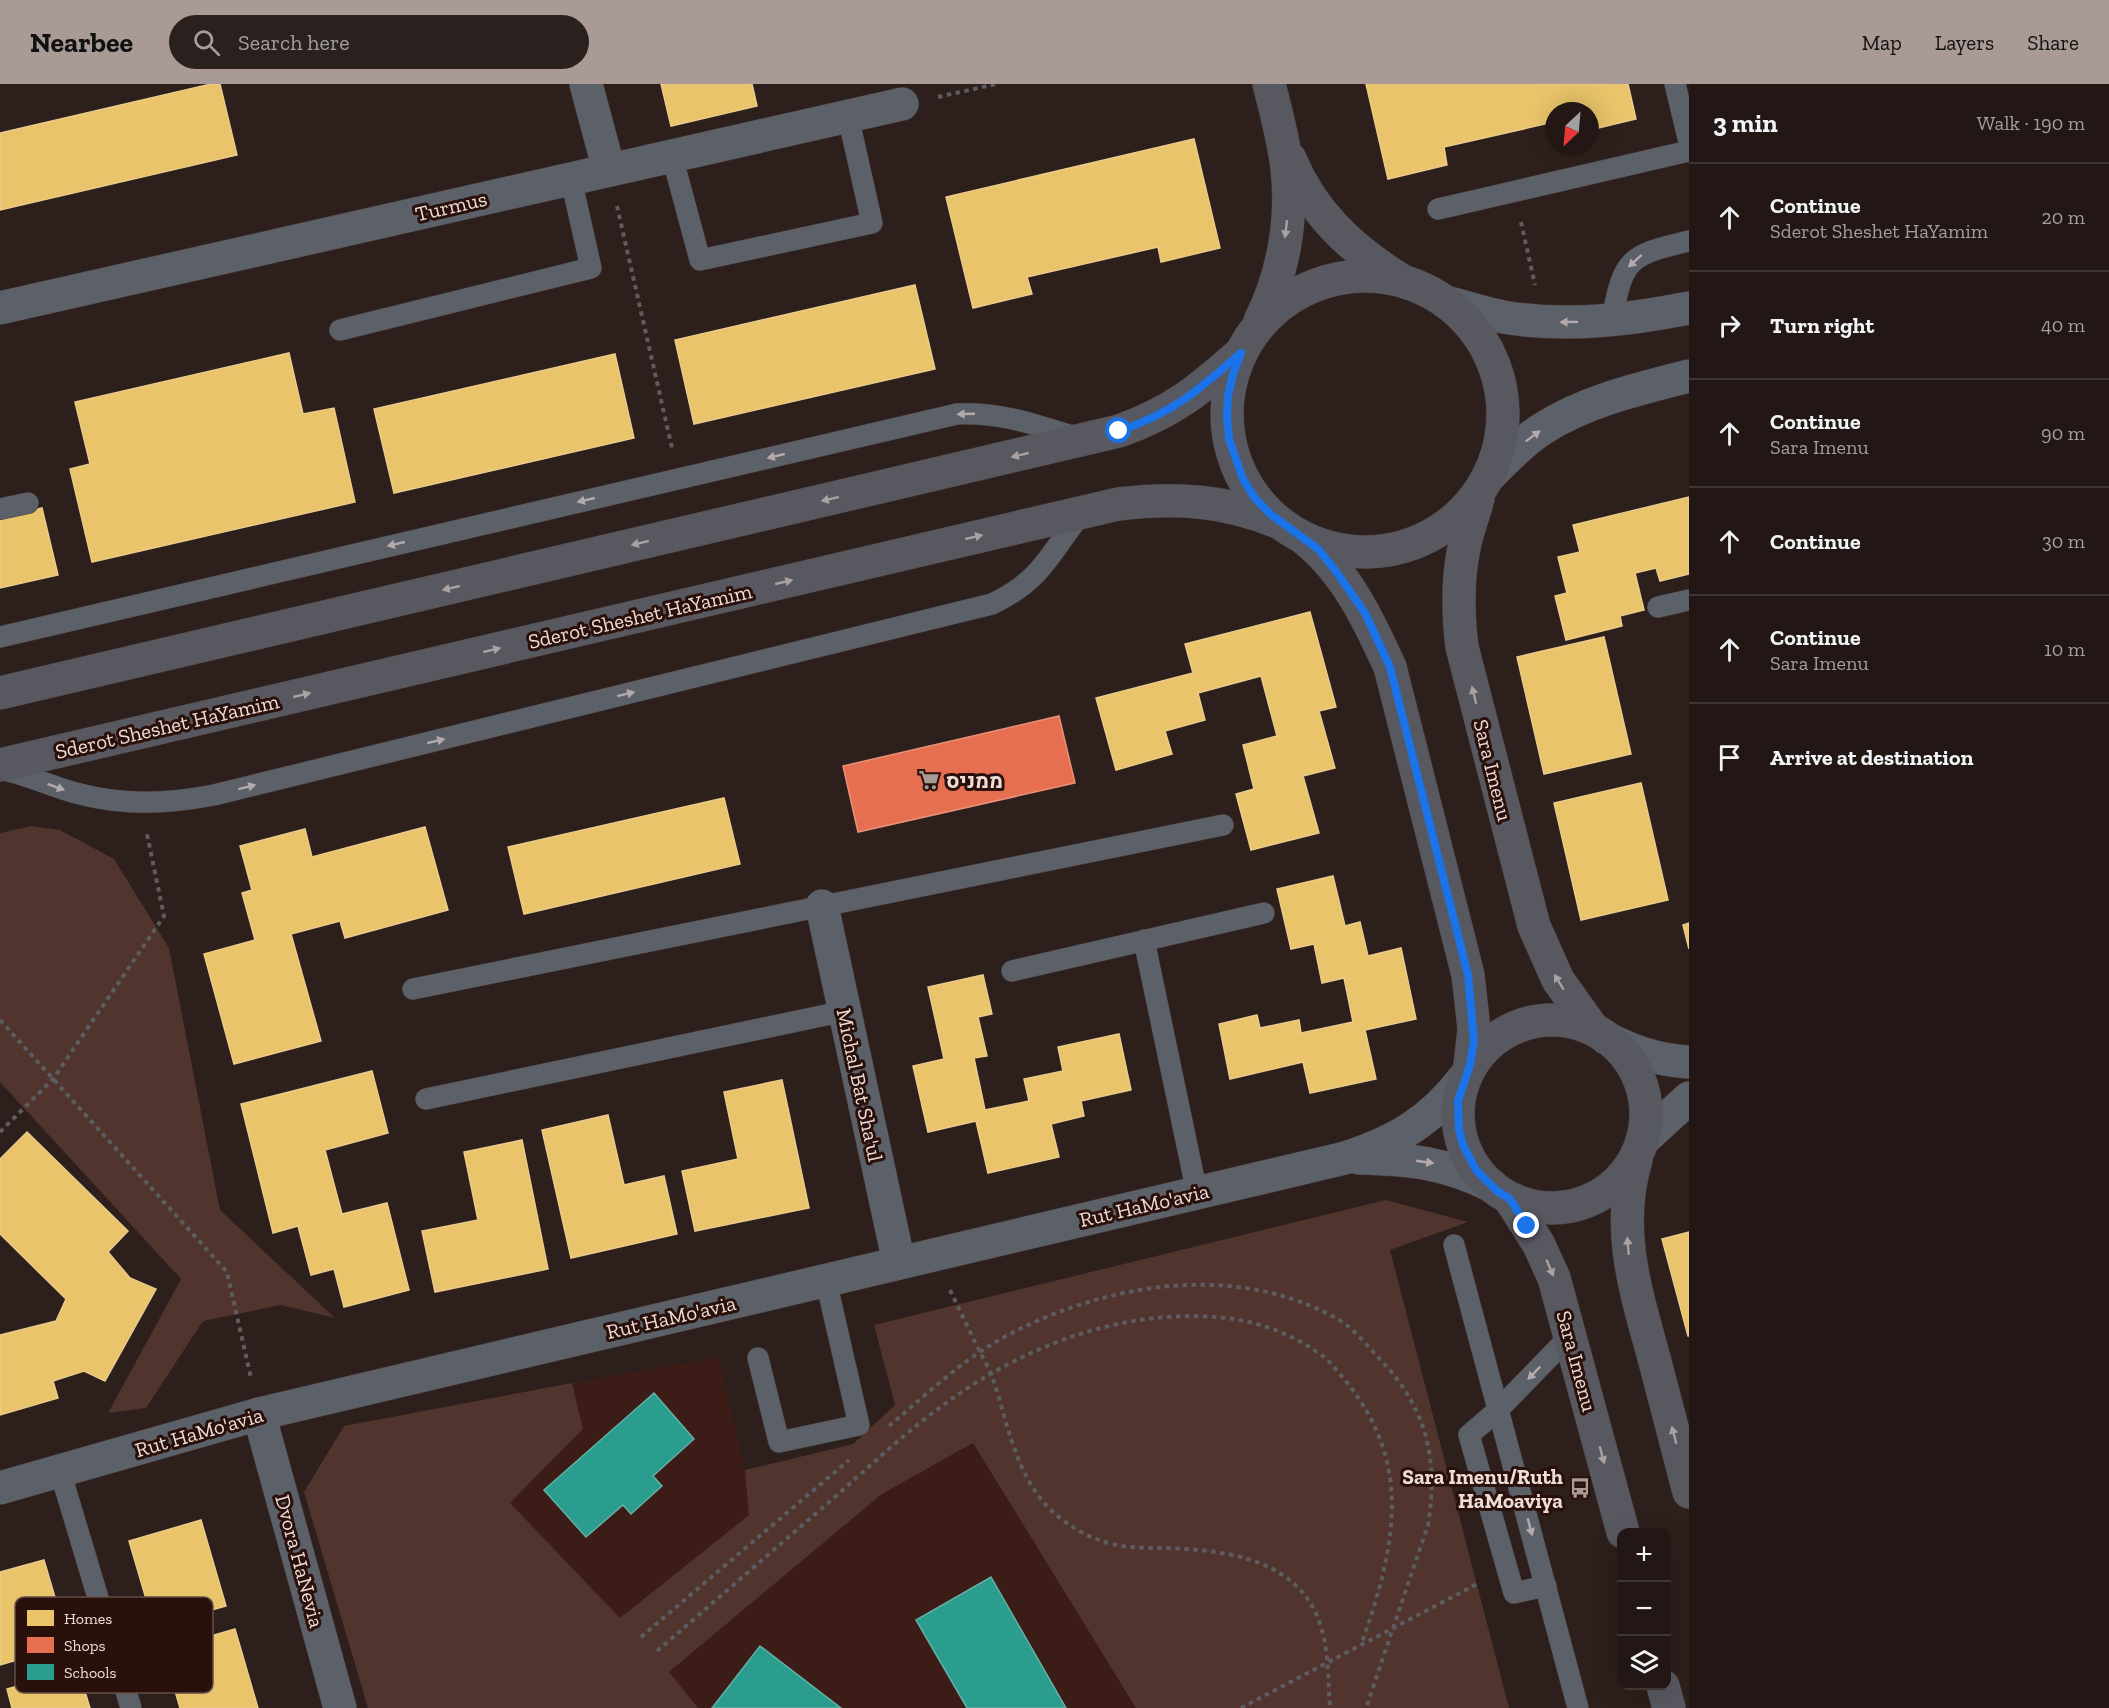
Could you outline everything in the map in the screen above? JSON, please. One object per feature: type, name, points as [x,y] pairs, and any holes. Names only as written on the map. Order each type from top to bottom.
[{"type":"street","points":[[586,84],[609,170]]},
{"type":"street","points":[[1269,84],[1287,171],[1286,231],[1273,290],[1233,374],[1228,396],[1229,439],[1243,479],[1254,497],[1318,549],[1357,601],[1373,628],[1390,667],[1468,975],[1474,1029],[1467,1071],[1458,1101],[1459,1130],[1463,1145],[1472,1164],[1501,1193],[1525,1205],[1554,1209],[1583,1203],[1614,1185],[1629,1168],[1640,1148],[1689,1098]]},
{"type":"street","name":"Turmus","points":[[0,308],[848,116],[900,94]]},
{"type":"street","points":[[1280,129],[1297,176],[1333,228],[1362,253],[1405,282]]},
{"type":"street","points":[[0,693],[1084,440],[1137,425],[1168,410],[1197,391],[1249,341],[1283,303],[1300,292],[1341,278],[1362,276],[1384,277],[1405,282]]},
{"type":"street","name":"Sara Imenu","points":[[1405,282],[1446,302],[1462,315],[1477,332],[1492,360],[1502,390],[1503,433],[1498,454],[1484,485],[1464,548],[1459,610],[1462,647],[1534,926],[1558,980],[1600,1034]]},
{"type":"street","points":[[1446,302],[1507,318],[1544,322],[1612,320],[1689,308]]},
{"type":"street","points":[[1484,485],[1523,444],[1559,419],[1600,401],[1689,376]]},
{"type":"street","name":"Sderot Sheshet HaYamim","points":[[0,767],[1118,504],[1178,500],[1223,505],[1262,515],[1326,547],[1369,553],[1411,545],[1430,537],[1465,511],[1484,485]]},
{"type":"street","name":"Michal Bat Sha'ul","points":[[822,906],[899,1263]]},
{"type":"street","points":[[1467,1071],[1477,1054],[1495,1038],[1521,1025],[1549,1020],[1564,1020],[1648,1056],[1689,1062]]},
{"type":"street","points":[[1600,1034],[1627,1058],[1641,1084],[1646,1112],[1640,1148],[1628,1185],[1627,1220],[1631,1270],[1689,1492]]},
{"type":"street","name":"Rut HaMo'avia","points":[[0,1488],[259,1414],[1345,1158],[1388,1143],[1414,1128],[1436,1111],[1467,1071]]},
{"type":"street","name":"Rut HaMo'avia","points":[[1345,1158],[1404,1160],[1433,1164],[1462,1172],[1501,1193]]},
{"type":"street","name":"Sara Imenu","points":[[1501,1193],[1550,1266],[1622,1528]]},
{"type":"street","name":"Dvora HaNevia","points":[[259,1414],[340,1708]]},
{"type":"street","points":[[1664,1690],[1669,1708]]},
{"type":"lane","points":[[1675,84],[1689,142]]},
{"type":"lane","points":[[672,156],[700,260],[872,223],[848,116]]},
{"type":"lane","points":[[1438,209],[1689,151]]},
{"type":"lane","points":[[340,330],[591,268],[571,179]]},
{"type":"lane","points":[[1612,320],[1617,293],[1631,263],[1651,250],[1689,241]]},
{"type":"lane","points":[[0,637],[957,414],[1000,415],[1041,425],[1084,440]]},
{"type":"lane","points":[[0,509],[28,503]]},
{"type":"lane","points":[[0,767],[89,796],[116,802],[141,804],[214,795],[992,604],[1018,590],[1046,565],[1083,512]]},
{"type":"lane","points":[[1658,607],[1689,600]]},
{"type":"lane","points":[[413,989],[1223,825]]},
{"type":"lane","points":[[1012,971],[1264,913]]},
{"type":"lane","points":[[1144,940],[1197,1193]]},
{"type":"lane","points":[[426,1099],[845,1011]]},
{"type":"lane","points":[[1455,1245],[1578,1708]]},
{"type":"lane","points":[[758,1358],[779,1442],[859,1425],[826,1281]]},
{"type":"lane","points":[[1546,1586],[1514,1593],[1469,1435],[1498,1410],[1570,1336]]},
{"type":"lane","points":[[60,1471],[98,1597]]},
{"type":"lane","points":[[127,1693],[131,1708]]},
{"type":"path","points":[[900,94],[996,84]]},
{"type":"path","points":[[609,170],[679,478]]},
{"type":"path","points":[[1514,192],[1544,322]]},
{"type":"path","points":[[0,1132],[53,1079],[164,916],[141,804]]},
{"type":"path","points":[[0,1020],[227,1272],[259,1414]]},
{"type":"path","points":[[933,1255],[992,1375],[1007,1428],[1026,1477],[1040,1498],[1058,1517],[1080,1532],[1108,1543],[1142,1548],[1221,1552],[1259,1562],[1293,1582],[1314,1608],[1323,1632],[1328,1662],[1330,1708]]},
{"type":"path","points":[[882,1432],[945,1378],[1007,1335],[1045,1317],[1128,1292],[1171,1286],[1215,1285],[1258,1289],[1299,1300],[1338,1319],[1366,1344],[1396,1377],[1417,1414],[1429,1445],[1433,1470],[1428,1525],[1366,1708]]},
{"type":"path","points":[[657,1651],[913,1429],[974,1384],[1011,1362],[1053,1343],[1142,1318],[1188,1315],[1233,1318],[1244,1321],[1277,1331],[1319,1352],[1354,1391],[1368,1412],[1388,1461],[1393,1521],[1379,1594],[1361,1645]]},
{"type":"path","points":[[640,1637],[855,1454]]},
{"type":"path","points":[[1241,1708],[1507,1569]]},
{"type":"shaded area","points":[[31,826],[60,830],[114,859],[169,948],[220,1210],[335,1318],[281,1305],[203,1321],[146,1408],[108,1413],[181,1279],[0,1082],[0,833]]},
{"type":"shaded area","points":[[1386,1200],[1468,1222],[1390,1250],[1509,1708],[1136,1708],[973,1443],[882,1494],[669,1672],[698,1708],[368,1708],[304,1492],[344,1426],[572,1383],[583,1429],[510,1503],[620,1618],[749,1515],[745,1470],[853,1444],[895,1405],[874,1325]]},
{"type":"shaded area","points":[[719,1357],[745,1470],[750,1515],[620,1618],[510,1503],[583,1430],[572,1383]]},
{"type":"shaded area","points":[[973,1443],[1136,1708],[698,1708],[668,1673],[882,1494]]},
{"type":"building: Homes","points":[[211,84],[220,84],[237,155],[0,210],[0,133]]},
{"type":"building: Homes","points":[[661,84],[752,84],[757,106],[671,126]]},
{"type":"building: Homes","points":[[1366,84],[1628,84],[1636,119],[1599,128],[1599,102],[1545,102],[1545,124],[1444,147],[1447,165],[1388,179]]},
{"type":"building: Homes","points":[[1194,139],[1220,248],[1161,262],[1158,247],[1027,277],[1032,294],[973,308],[946,197]]},
{"type":"building: Homes","points":[[915,285],[935,369],[694,424],[675,340]]},
{"type":"building: Homes","points":[[289,353],[303,414],[334,408],[355,502],[92,562],[70,469],[90,464],[75,402]]},
{"type":"building: Homes","points":[[615,354],[634,438],[394,493],[374,409]]},
{"type":"building: Homes","points":[[1689,497],[1689,574],[1660,581],[1656,568],[1635,573],[1644,610],[1620,616],[1622,626],[1566,640],[1555,596],[1567,593],[1558,557],[1580,552],[1573,525]]},
{"type":"building: Homes","points":[[42,508],[58,575],[0,588],[0,518]]},
{"type":"building: Homes","points":[[1310,612],[1336,707],[1319,711],[1335,768],[1303,776],[1319,833],[1251,850],[1236,794],[1254,789],[1243,745],[1277,736],[1261,676],[1198,693],[1205,720],[1165,731],[1172,754],[1116,770],[1096,698],[1193,673],[1185,644]]},
{"type":"building: Homes","points":[[1604,637],[1631,754],[1544,774],[1517,657]]},
{"type":"building: Homes","points":[[1641,783],[1668,900],[1581,920],[1554,803]]},
{"type":"building: Homes","points":[[724,798],[740,864],[524,914],[508,847]]},
{"type":"building: Homes","points":[[425,827],[448,910],[345,938],[340,921],[291,934],[321,1041],[234,1064],[204,954],[255,940],[242,893],[252,890],[240,846],[305,829],[312,857]]},
{"type":"building: Homes","points":[[1333,876],[1345,926],[1360,922],[1368,956],[1401,948],[1416,1019],[1365,1030],[1376,1079],[1310,1093],[1303,1062],[1230,1079],[1219,1024],[1257,1015],[1260,1028],[1299,1020],[1301,1033],[1353,1022],[1344,978],[1322,983],[1314,944],[1291,949],[1277,889]]},
{"type":"building: Homes","points":[[1689,923],[1689,949],[1683,925]]},
{"type":"building: Homes","points":[[983,975],[992,1014],[978,1017],[987,1056],[974,1058],[985,1110],[1029,1101],[1024,1079],[1063,1071],[1058,1047],[1119,1034],[1131,1090],[1081,1101],[1084,1116],[1051,1124],[1059,1157],[988,1173],[976,1121],[928,1132],[913,1066],[944,1059],[928,987]]},
{"type":"building: Homes","points":[[372,1071],[388,1133],[325,1150],[342,1214],[387,1203],[409,1290],[344,1307],[334,1269],[311,1275],[298,1226],[273,1233],[241,1104]]},
{"type":"building: Homes","points":[[782,1080],[809,1208],[695,1231],[682,1171],[738,1159],[724,1092]]},
{"type":"building: Homes","points":[[608,1115],[624,1185],[664,1176],[677,1234],[571,1258],[542,1130]]},
{"type":"building: Homes","points":[[27,1132],[128,1231],[108,1252],[130,1278],[156,1289],[105,1381],[84,1371],[53,1381],[58,1398],[0,1415],[0,1335],[56,1321],[66,1299],[0,1234],[0,1159]]},
{"type":"building: Homes","points":[[522,1140],[548,1269],[435,1292],[422,1231],[478,1220],[464,1152]]},
{"type":"building: Homes","points":[[1689,1232],[1689,1336],[1688,1336],[1662,1239]]},
{"type":"building: Homes","points":[[201,1520],[226,1606],[213,1610],[213,1597],[145,1597],[129,1541]]},
{"type":"building: Homes","points":[[44,1560],[55,1597],[15,1597],[15,1661],[0,1665],[0,1572]]},
{"type":"building: Homes","points":[[235,1629],[258,1708],[180,1708],[176,1693],[213,1693],[213,1635]]},
{"type":"building: Homes","points":[[15,1687],[15,1693],[85,1693],[90,1708],[12,1708],[7,1689]]},
{"type":"building: Shops","points":[[1059,716],[1075,783],[858,832],[843,766]]},
{"type":"building: Schools","points":[[654,1393],[694,1439],[653,1476],[662,1486],[631,1514],[623,1505],[586,1537],[544,1490]]},
{"type":"building: Schools","points":[[991,1577],[1066,1708],[967,1708],[916,1620]]},
{"type":"building: Schools","points":[[760,1646],[841,1708],[712,1708]]},
{"type":"place","name":"ממניס","points":[[929,780]]},
{"type":"place","name":"Sara Imenu/Ruth HaMoaviya","points":[[1580,1488]]},
{"type":"route","points":[[1119,431],[1153,418],[1183,401],[1241,353],[1228,396],[1227,417],[1234,459],[1243,479],[1254,497],[1269,513],[1318,549],[1335,570],[1365,613],[1390,667],[1468,975],[1474,1041],[1470,1065],[1458,1101],[1459,1130],[1468,1158],[1476,1170],[1485,1181],[1510,1199],[1527,1226]]}]
